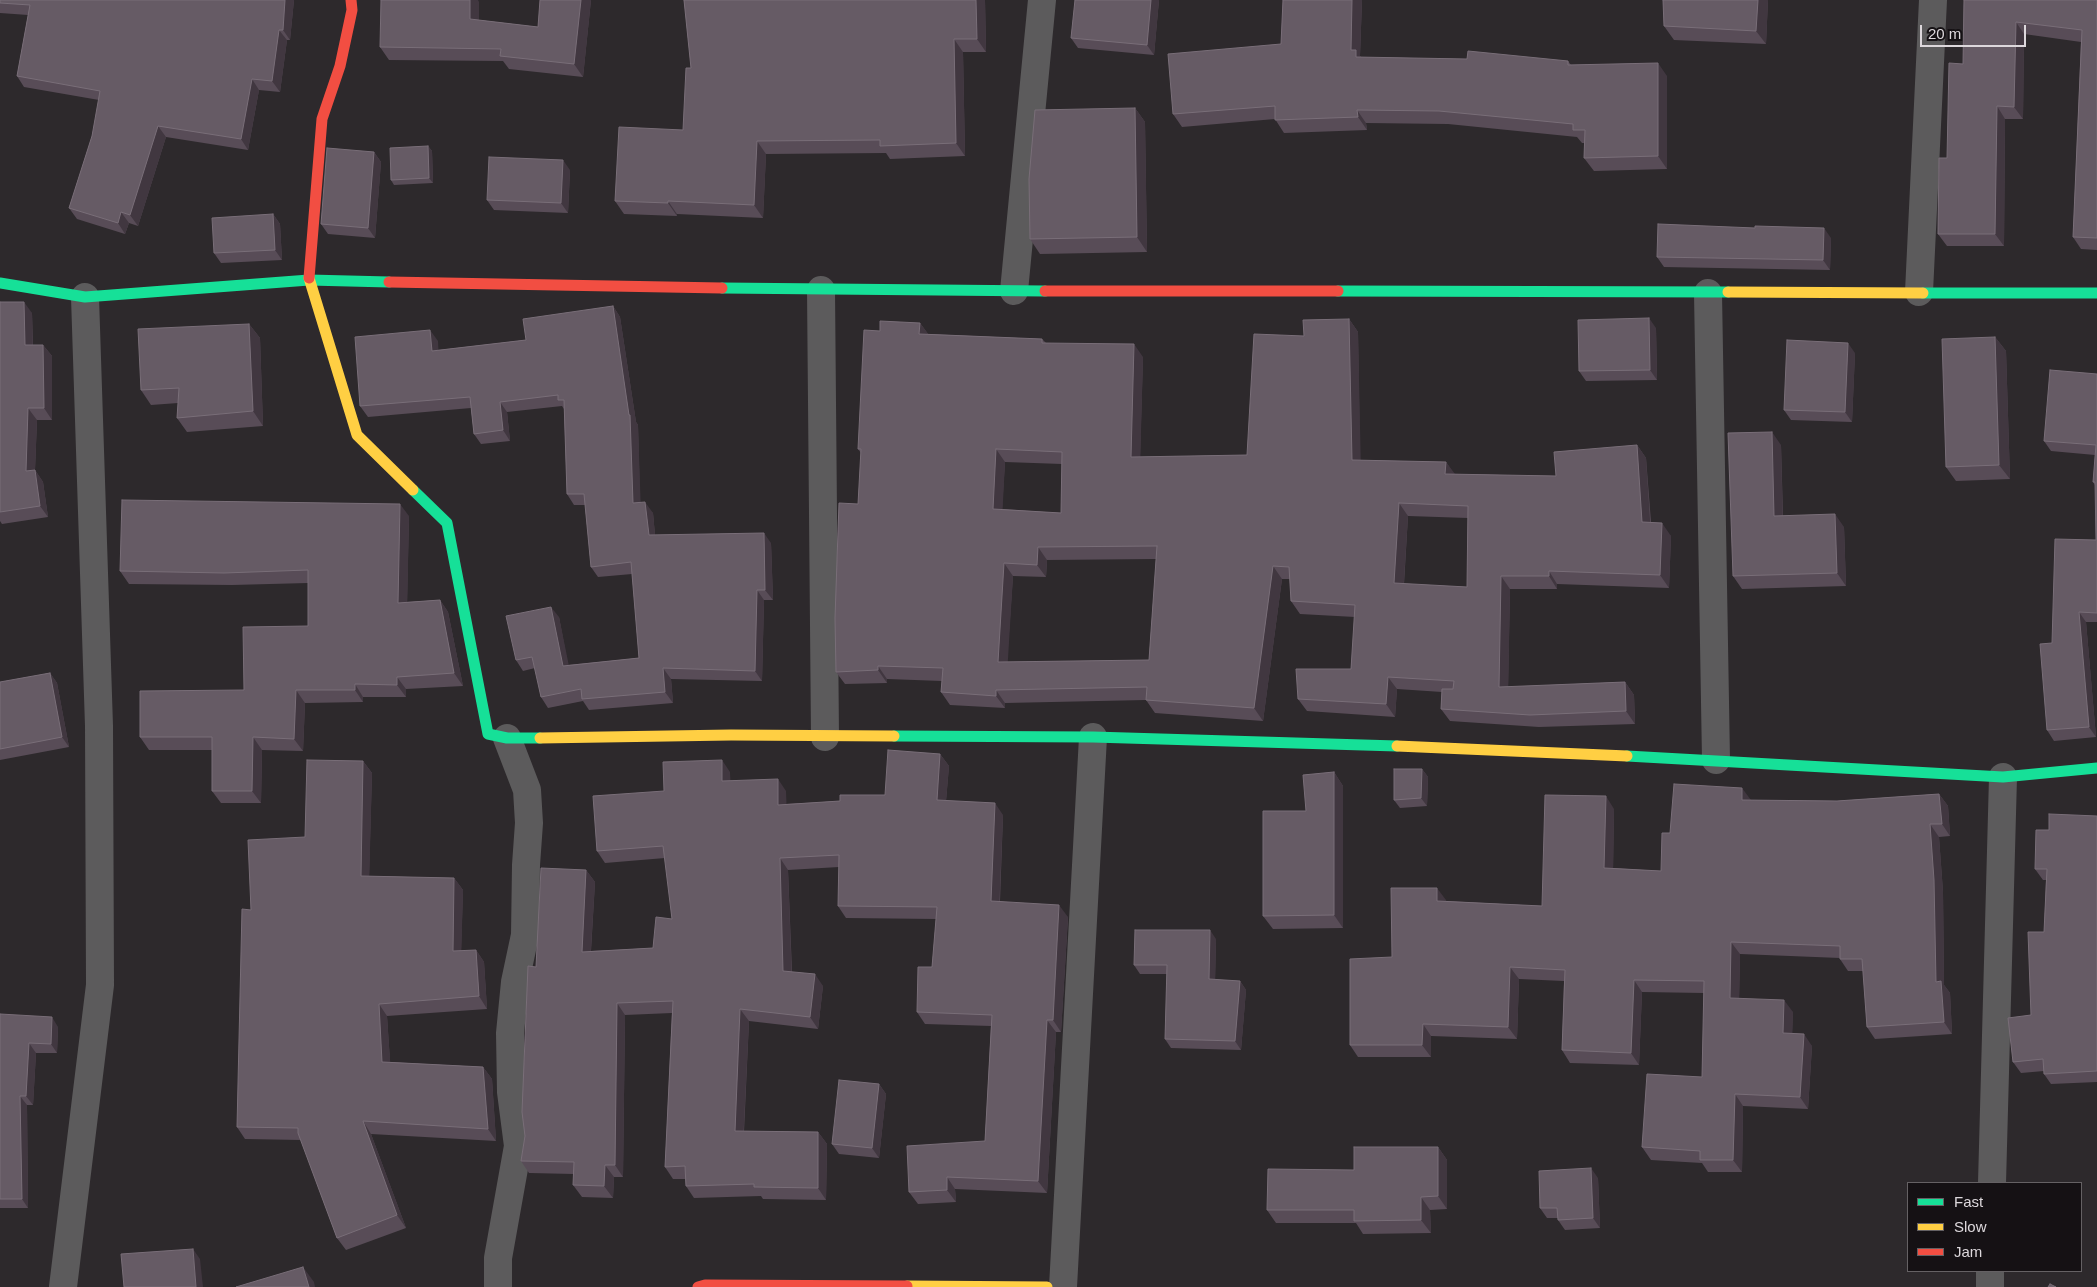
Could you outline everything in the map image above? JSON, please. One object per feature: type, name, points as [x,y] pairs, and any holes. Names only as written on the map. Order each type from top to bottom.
[{"type":"street","points":[[351,0],[352,10],[340,66],[322,119],[309,280],[358,435],[447,523],[488,734],[507,738],[731,735],[1092,737],[1487,749],[2002,777],[2097,768]]},
{"type":"street","points":[[1014,291],[1042,0]]},
{"type":"street","points":[[1920,292],[1933,0]]},
{"type":"street","points":[[0,283],[85,297],[309,280],[821,290],[2097,293]]},
{"type":"street","points":[[821,290],[825,737]]},
{"type":"street","points":[[1708,293],[1716,760]]},
{"type":"street","points":[[64,1287],[100,985],[99,726],[85,297]]},
{"type":"street","points":[[1063,1287],[1092,737]]},
{"type":"street","points":[[498,1287],[498,1258],[518,1146],[511,1092],[510,1033],[514,982],[526,935],[526,865],[529,823],[527,790],[507,738]]},
{"type":"street","points":[[1992,1182],[2002,777]]},
{"type":"street","points":[[1990,1272],[1990,1287]]},
{"type":"street","points":[[698,1287],[705,1285],[1047,1287]]},
{"type":"building","points":[[0,0],[285,0],[283,30],[279,30],[272,81],[252,79],[241,139],[158,126],[130,215],[121,212],[118,223],[69,208],[92,136],[100,91],[17,76],[30,5],[0,3]]},
{"type":"building","points":[[381,0],[470,0],[470,19],[538,27],[540,0],[581,0],[574,64],[500,56],[501,49],[380,47]]},
{"type":"building","points":[[684,0],[976,0],[977,39],[954,39],[956,143],[880,146],[880,140],[757,141],[754,205],[668,201],[668,203],[615,201],[619,127],[683,130],[686,68],[691,68]]},
{"type":"building","points":[[1075,0],[1151,0],[1147,45],[1071,38]]},
{"type":"building","points":[[1283,0],[1352,0],[1351,50],[1356,50],[1356,57],[1467,59],[1468,51],[1568,61],[1568,65],[1658,63],[1658,156],[1584,158],[1585,130],[1573,130],[1573,124],[1439,111],[1357,110],[1358,117],[1275,120],[1275,106],[1173,114],[1168,54],[1281,44]]},
{"type":"building","points":[[1663,0],[1758,0],[1756,31],[1664,26]]},
{"type":"building","points":[[1964,0],[2097,0],[2097,238],[2073,237],[2082,30],[2016,22],[2014,107],[1997,106],[1995,234],[1938,234],[1939,158],[1947,158],[1949,63],[1963,64]]},
{"type":"building","points":[[1135,108],[1137,237],[1030,239],[1029,179],[1035,110]]},
{"type":"building","points":[[428,146],[429,178],[391,180],[390,148]]},
{"type":"building","points":[[327,148],[374,152],[368,228],[321,224]]},
{"type":"building","points":[[489,157],[563,160],[561,203],[487,200]]},
{"type":"building","points":[[273,214],[275,250],[214,253],[212,218]]},
{"type":"building","points":[[1658,224],[1755,228],[1755,226],[1824,228],[1823,260],[1657,257]]},
{"type":"building","points":[[0,302],[24,302],[25,345],[43,345],[44,408],[28,408],[26,471],[35,470],[40,506],[0,512]]},
{"type":"building","points":[[613,306],[630,415],[633,503],[645,502],[649,535],[764,533],[765,590],[757,590],[755,671],[663,668],[665,692],[582,699],[581,689],[541,697],[532,657],[516,660],[506,616],[551,607],[563,666],[639,658],[631,562],[591,567],[584,494],[567,494],[564,400],[558,400],[558,395],[500,402],[503,430],[474,434],[470,397],[360,406],[355,337],[430,330],[432,351],[526,340],[523,319]]},
{"type":"building","points":[[1649,318],[1650,370],[1579,371],[1578,320]]},
{"type":"building","points":[[1349,319],[1352,460],[1446,462],[1445,474],[1556,476],[1554,452],[1637,445],[1642,522],[1662,523],[1660,575],[1549,571],[1549,576],[1501,576],[1499,687],[1625,682],[1626,711],[1530,715],[1441,709],[1442,689],[1453,689],[1454,681],[1388,677],[1386,704],[1298,699],[1296,669],[1351,669],[1355,605],[1291,601],[1289,567],[1273,566],[1254,708],[1146,700],[1147,687],[996,690],[996,696],[941,692],[943,668],[878,666],[878,670],[836,672],[835,618],[839,503],[858,504],[861,449],[858,449],[864,330],[880,331],[880,321],[920,323],[919,334],[1042,339],[1042,343],[1134,344],[1131,457],[1247,455],[1254,334],[1304,336],[1303,320]],"holes":[[[996,449],[1062,452],[1061,513],[993,509]],[[1399,503],[1468,506],[1467,587],[1394,583]],[[1157,546],[1149,660],[998,662],[1004,563],[1037,565],[1038,547]]]},
{"type":"building","points":[[249,324],[253,411],[177,418],[179,388],[141,390],[138,329]]},
{"type":"building","points":[[1995,337],[1999,465],[1946,467],[1942,339]]},
{"type":"building","points":[[1787,340],[1848,343],[1845,412],[1784,410]]},
{"type":"building","points":[[2050,370],[2097,374],[2097,613],[2079,612],[2089,727],[2047,730],[2040,644],[2052,643],[2055,539],[2096,540],[2095,482],[2093,482],[2096,445],[2044,441]]},
{"type":"building","points":[[1772,432],[1774,516],[1835,514],[1837,573],[1733,576],[1728,433]]},
{"type":"building","points":[[122,500],[400,504],[398,603],[440,600],[454,673],[397,677],[397,685],[355,684],[355,690],[296,690],[294,739],[253,737],[252,791],[212,791],[212,737],[140,737],[140,691],[244,690],[243,627],[308,626],[308,570],[224,573],[120,571]]},
{"type":"building","points":[[50,673],[62,737],[0,749],[0,682]]},
{"type":"building","points":[[888,750],[940,754],[937,800],[995,803],[991,901],[1059,905],[1053,1020],[1047,1020],[1038,1181],[947,1177],[947,1190],[909,1192],[907,1146],[985,1141],[992,1015],[917,1012],[918,967],[932,967],[937,907],[838,906],[839,855],[780,858],[783,971],[815,974],[810,1017],[740,1009],[735,1131],[818,1132],[818,1188],[754,1187],[754,1184],[686,1186],[685,1166],[665,1167],[673,1001],[617,1003],[615,1165],[605,1165],[604,1186],[573,1185],[574,1162],[521,1161],[525,1136],[522,1112],[528,966],[536,967],[541,868],[586,870],[582,952],[653,948],[656,917],[672,919],[663,846],[597,851],[593,796],[664,791],[663,762],[722,760],[722,781],[778,779],[778,805],[840,801],[840,795],[885,795]]},
{"type":"building","points":[[307,760],[363,761],[361,876],[454,878],[453,951],[476,950],[479,996],[379,1004],[382,1062],[483,1067],[488,1129],[363,1121],[397,1215],[337,1238],[298,1133],[298,1128],[237,1127],[242,909],[251,910],[248,840],[305,837]]},
{"type":"building","points":[[1394,769],[1422,769],[1421,798],[1394,800]]},
{"type":"building","points":[[1334,772],[1334,915],[1263,916],[1263,811],[1306,811],[1303,775]]},
{"type":"building","points":[[1674,784],[1742,788],[1742,800],[1837,801],[1939,794],[1942,824],[1930,824],[1934,880],[1936,982],[1941,981],[1944,1022],[1867,1027],[1862,959],[1840,959],[1840,946],[1731,942],[1730,998],[1784,1000],[1783,1033],[1804,1034],[1800,1097],[1735,1094],[1733,1160],[1700,1160],[1700,1151],[1642,1147],[1647,1074],[1702,1077],[1704,981],[1634,980],[1631,1053],[1562,1050],[1565,970],[1510,967],[1508,1027],[1423,1024],[1422,1045],[1350,1045],[1350,959],[1392,957],[1391,888],[1437,888],[1437,901],[1542,906],[1545,795],[1606,796],[1604,868],[1661,871],[1662,833],[1670,833]]},
{"type":"building","points":[[2049,814],[2097,816],[2097,1071],[2044,1074],[2043,1059],[2013,1062],[2008,1018],[2031,1015],[2028,932],[2044,932],[2047,869],[2035,869],[2036,830],[2049,830]]},
{"type":"building","points":[[1135,930],[1210,930],[1209,979],[1240,981],[1235,1041],[1165,1039],[1167,965],[1134,965]]},
{"type":"building","points":[[0,1014],[52,1017],[51,1044],[29,1043],[26,1096],[20,1096],[22,1199],[0,1199]]},
{"type":"building","points":[[839,1080],[879,1084],[872,1148],[832,1144]]},
{"type":"building","points":[[1354,1147],[1438,1147],[1438,1196],[1421,1197],[1421,1220],[1354,1221],[1354,1210],[1267,1210],[1268,1169],[1354,1170]]},
{"type":"building","points":[[1591,1168],[1593,1218],[1558,1220],[1557,1208],[1540,1208],[1539,1171]]},
{"type":"building","points":[[193,1249],[196,1287],[124,1287],[121,1254]]},
{"type":"building","points":[[303,1267],[309,1287],[236,1287]]},
{"type":"traffic: fast","points":[[0,283],[85,297],[309,280],[389,282]]},
{"type":"traffic: fast","points":[[722,288],[1045,291]]},
{"type":"traffic: fast","points":[[1338,291],[1728,292]]},
{"type":"traffic: fast","points":[[1923,293],[2097,293]]},
{"type":"traffic: fast","points":[[413,490],[447,523],[488,734],[507,738],[540,738]]},
{"type":"traffic: fast","points":[[894,736],[1093,737],[1397,746]]},
{"type":"traffic: fast","points":[[1627,756],[2003,777],[2097,768]]},
{"type":"traffic: slow","points":[[309,278],[357,435],[413,490]]},
{"type":"traffic: slow","points":[[1728,292],[1923,293]]},
{"type":"traffic: slow","points":[[540,738],[731,735],[894,736]]},
{"type":"traffic: slow","points":[[1397,746],[1627,756]]},
{"type":"traffic: slow","points":[[907,1286],[1047,1287]]},
{"type":"traffic: jam","points":[[309,278],[322,119],[340,66],[352,10],[351,0]]},
{"type":"traffic: jam","points":[[389,282],[722,288]]},
{"type":"traffic: jam","points":[[1045,291],[1338,291]]},
{"type":"traffic: jam","points":[[698,1287],[705,1285],[907,1286]]}]
